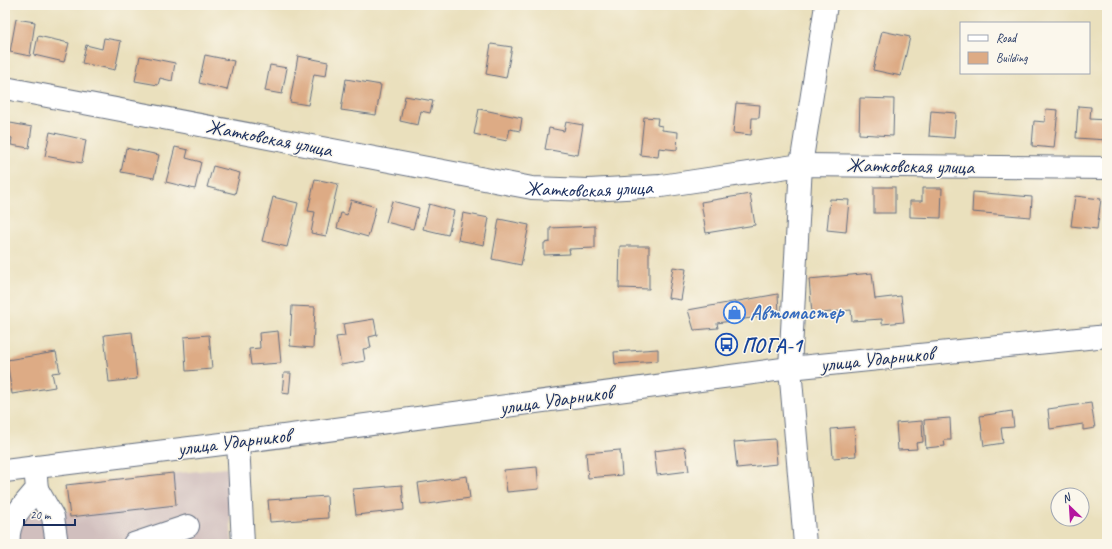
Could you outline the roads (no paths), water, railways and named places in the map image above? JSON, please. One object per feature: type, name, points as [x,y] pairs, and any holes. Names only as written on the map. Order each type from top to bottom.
[{"type":"street","points":[[805,544],[790,368],[801,165],[826,5]]},
{"type":"street","name":"Жатковская улица","points":[[5,88],[532,188],[589,190],[661,186],[801,165],[1107,168]]},
{"type":"street","name":"улица Ударников","points":[[5,471],[238,442],[790,368],[1107,336]]},
{"type":"street","points":[[238,442],[243,544]]},
{"type":"street","points":[[35,467],[37,489],[53,517],[57,544]]},
{"type":"street","points":[[9,544],[8,538],[13,517],[37,489]]},
{"type":"street","points":[[134,544],[188,526]]},
{"type":"place","name":"Автомастер","points":[[734,312]]},
{"type":"place","name":"ПОГА-1","points":[[727,345]]}]
